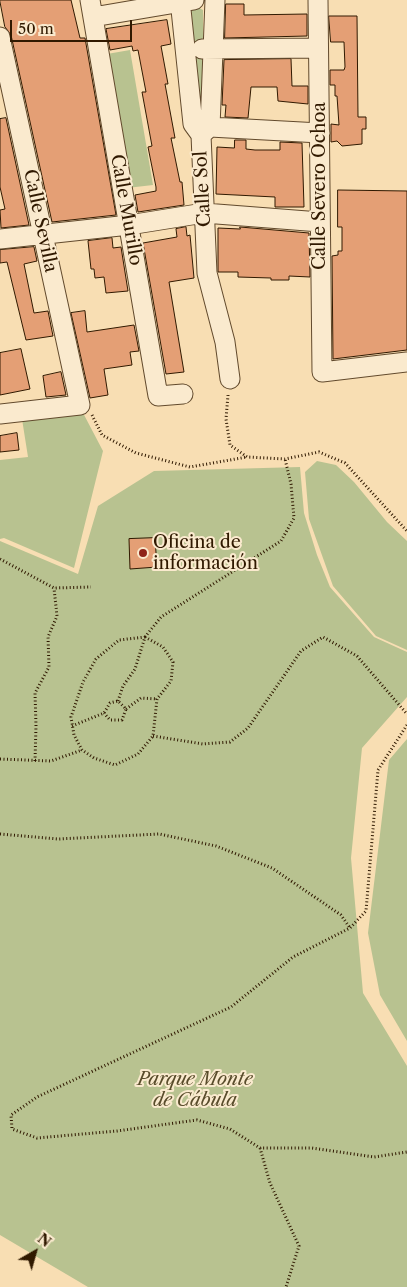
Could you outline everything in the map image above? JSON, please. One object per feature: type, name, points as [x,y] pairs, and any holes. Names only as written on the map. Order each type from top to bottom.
[{"type":"street","name":"Calle Sol","points":[[215,0],[213,48],[205,131],[204,213],[207,274],[224,342],[230,379]]},
{"type":"street","name":"Calle Severo Ochoa","points":[[318,0],[322,372],[407,362]]},
{"type":"street","points":[[92,8],[185,1],[185,49],[193,124],[205,131],[320,133]]},
{"type":"street","name":"Calle Murillo","points":[[92,8],[158,396],[183,394]]},
{"type":"street","name":"Calle Sevilla","points":[[0,37],[8,108],[42,234],[80,405]]},
{"type":"street","points":[[185,49],[318,48]]},
{"type":"street","points":[[0,239],[204,213],[320,222]]},
{"type":"street","points":[[0,414],[80,405]]},
{"type":"path","points":[[230,379],[226,419],[230,445],[247,457]]},
{"type":"path","points":[[80,405],[93,416],[102,435],[136,453],[190,467],[247,457],[286,459],[319,452],[344,463],[407,531]]},
{"type":"path","points":[[118,701],[123,686],[135,669],[146,637],[161,617],[281,541],[294,518],[291,484],[286,459]]},
{"type":"path","points":[[0,559],[54,588],[91,586]]},
{"type":"path","points":[[35,761],[35,693],[49,667],[48,637],[57,616],[54,588]]},
{"type":"path","points":[[146,637],[163,647],[173,662],[171,681],[157,699],[153,736],[138,754],[115,765],[94,758],[82,750],[74,735],[71,717],[83,682],[96,659],[119,640],[146,637]]},
{"type":"path","points":[[153,736],[203,744],[230,742],[248,728],[301,651],[322,637],[357,656],[407,714]]},
{"type":"path","points":[[104,713],[110,720],[122,720],[126,709],[141,698],[157,699]]},
{"type":"path","points":[[118,701],[126,709]]},
{"type":"path","points":[[72,726],[104,713],[110,703],[118,701]]},
{"type":"path","points":[[407,725],[378,770],[366,910],[350,928],[293,957],[231,1007],[37,1097],[11,1115],[12,1129],[37,1138],[117,1131],[197,1120],[230,1129],[260,1148],[312,1148],[374,1157],[407,1152]]},
{"type":"path","points":[[0,759],[51,761],[82,750]]},
{"type":"path","points":[[0,834],[58,839],[159,834],[216,846],[272,868],[341,915],[350,928]]},
{"type":"path","points":[[260,1148],[270,1183],[299,1246],[286,1287]]},
{"type":"green space","points":[[195,6],[203,10],[203,38],[195,42],[192,38],[190,8]]},
{"type":"green space","points":[[130,50],[153,185],[127,188],[107,54]]},
{"type":"green space","points":[[196,53],[202,57],[203,116],[198,117],[193,57]]},
{"type":"green space","points":[[82,411],[103,451],[74,568],[4,538],[0,539],[0,460],[28,457],[22,419]]},
{"type":"green space","points":[[317,461],[336,465],[354,482],[387,522],[407,541],[407,650],[376,636],[333,586],[309,519],[305,472]]},
{"type":"green space","name":"Parque Monte de Cábula","points":[[300,467],[304,513],[317,555],[330,587],[374,637],[407,652],[407,697],[362,748],[351,858],[363,993],[407,1066],[407,1287],[88,1287],[0,1235],[0,541],[78,574],[98,506],[154,471]]},
{"type":"green space","points":[[407,739],[407,1041],[380,995],[368,933],[389,760]]},
{"type":"building","points":[[0,0],[71,0],[80,38],[85,38],[116,215],[52,222],[11,35],[5,27]]},
{"type":"building","points":[[226,4],[244,4],[244,15],[307,14],[307,36],[225,38]]},
{"type":"building","points":[[329,16],[357,16],[358,117],[366,117],[366,129],[362,129],[362,144],[342,146],[337,141],[331,142],[331,124],[339,125],[337,96],[335,96],[335,85],[330,85],[330,70],[344,70],[345,67],[344,42],[331,42]]},
{"type":"building","points":[[167,20],[171,44],[161,46],[168,84],[165,84],[175,138],[171,138],[180,182],[182,182],[184,205],[138,212],[135,195],[156,191],[148,147],[152,146],[142,92],[146,92],[138,50],[133,51],[132,46],[110,50],[106,29]]},
{"type":"building","points":[[291,59],[292,86],[308,86],[308,104],[278,101],[277,87],[251,87],[248,118],[225,117],[226,105],[222,105],[224,60]]},
{"type":"building","points":[[6,118],[29,225],[1,228],[0,210],[5,209],[0,187],[0,119]]},
{"type":"building","points":[[235,140],[246,140],[246,149],[255,150],[280,150],[280,142],[302,143],[304,207],[275,207],[275,197],[216,194],[217,147],[234,148]]},
{"type":"building","points":[[338,190],[407,191],[407,350],[333,359],[332,256],[338,255],[338,251],[342,251],[342,227],[338,227]]},
{"type":"building","points":[[186,227],[187,236],[190,235],[194,278],[169,282],[184,372],[166,374],[143,243],[177,237],[176,229]]},
{"type":"building","points":[[240,227],[309,233],[310,277],[289,276],[289,280],[271,280],[271,278],[238,277],[238,272],[218,272],[218,228],[240,229]]},
{"type":"building","points":[[112,238],[113,248],[121,247],[128,291],[106,293],[104,277],[95,278],[94,269],[91,269],[88,241]]},
{"type":"building","points":[[34,247],[37,261],[24,264],[34,313],[48,311],[53,336],[26,340],[7,262],[0,263],[0,250]]},
{"type":"building","points":[[85,311],[87,332],[134,325],[139,351],[130,352],[132,365],[104,369],[108,395],[90,398],[71,313]]},
{"type":"building","points":[[21,349],[30,389],[0,395],[0,353]]},
{"type":"building","points":[[61,372],[66,395],[46,397],[43,376]]},
{"type":"building","points":[[17,433],[19,450],[0,452],[0,436]]},
{"type":"building","name":"Oficina de información","points":[[155,538],[157,567],[130,569],[129,539]]},
{"type":"place","name":"Oficina de información","points":[[143,553]]}]
